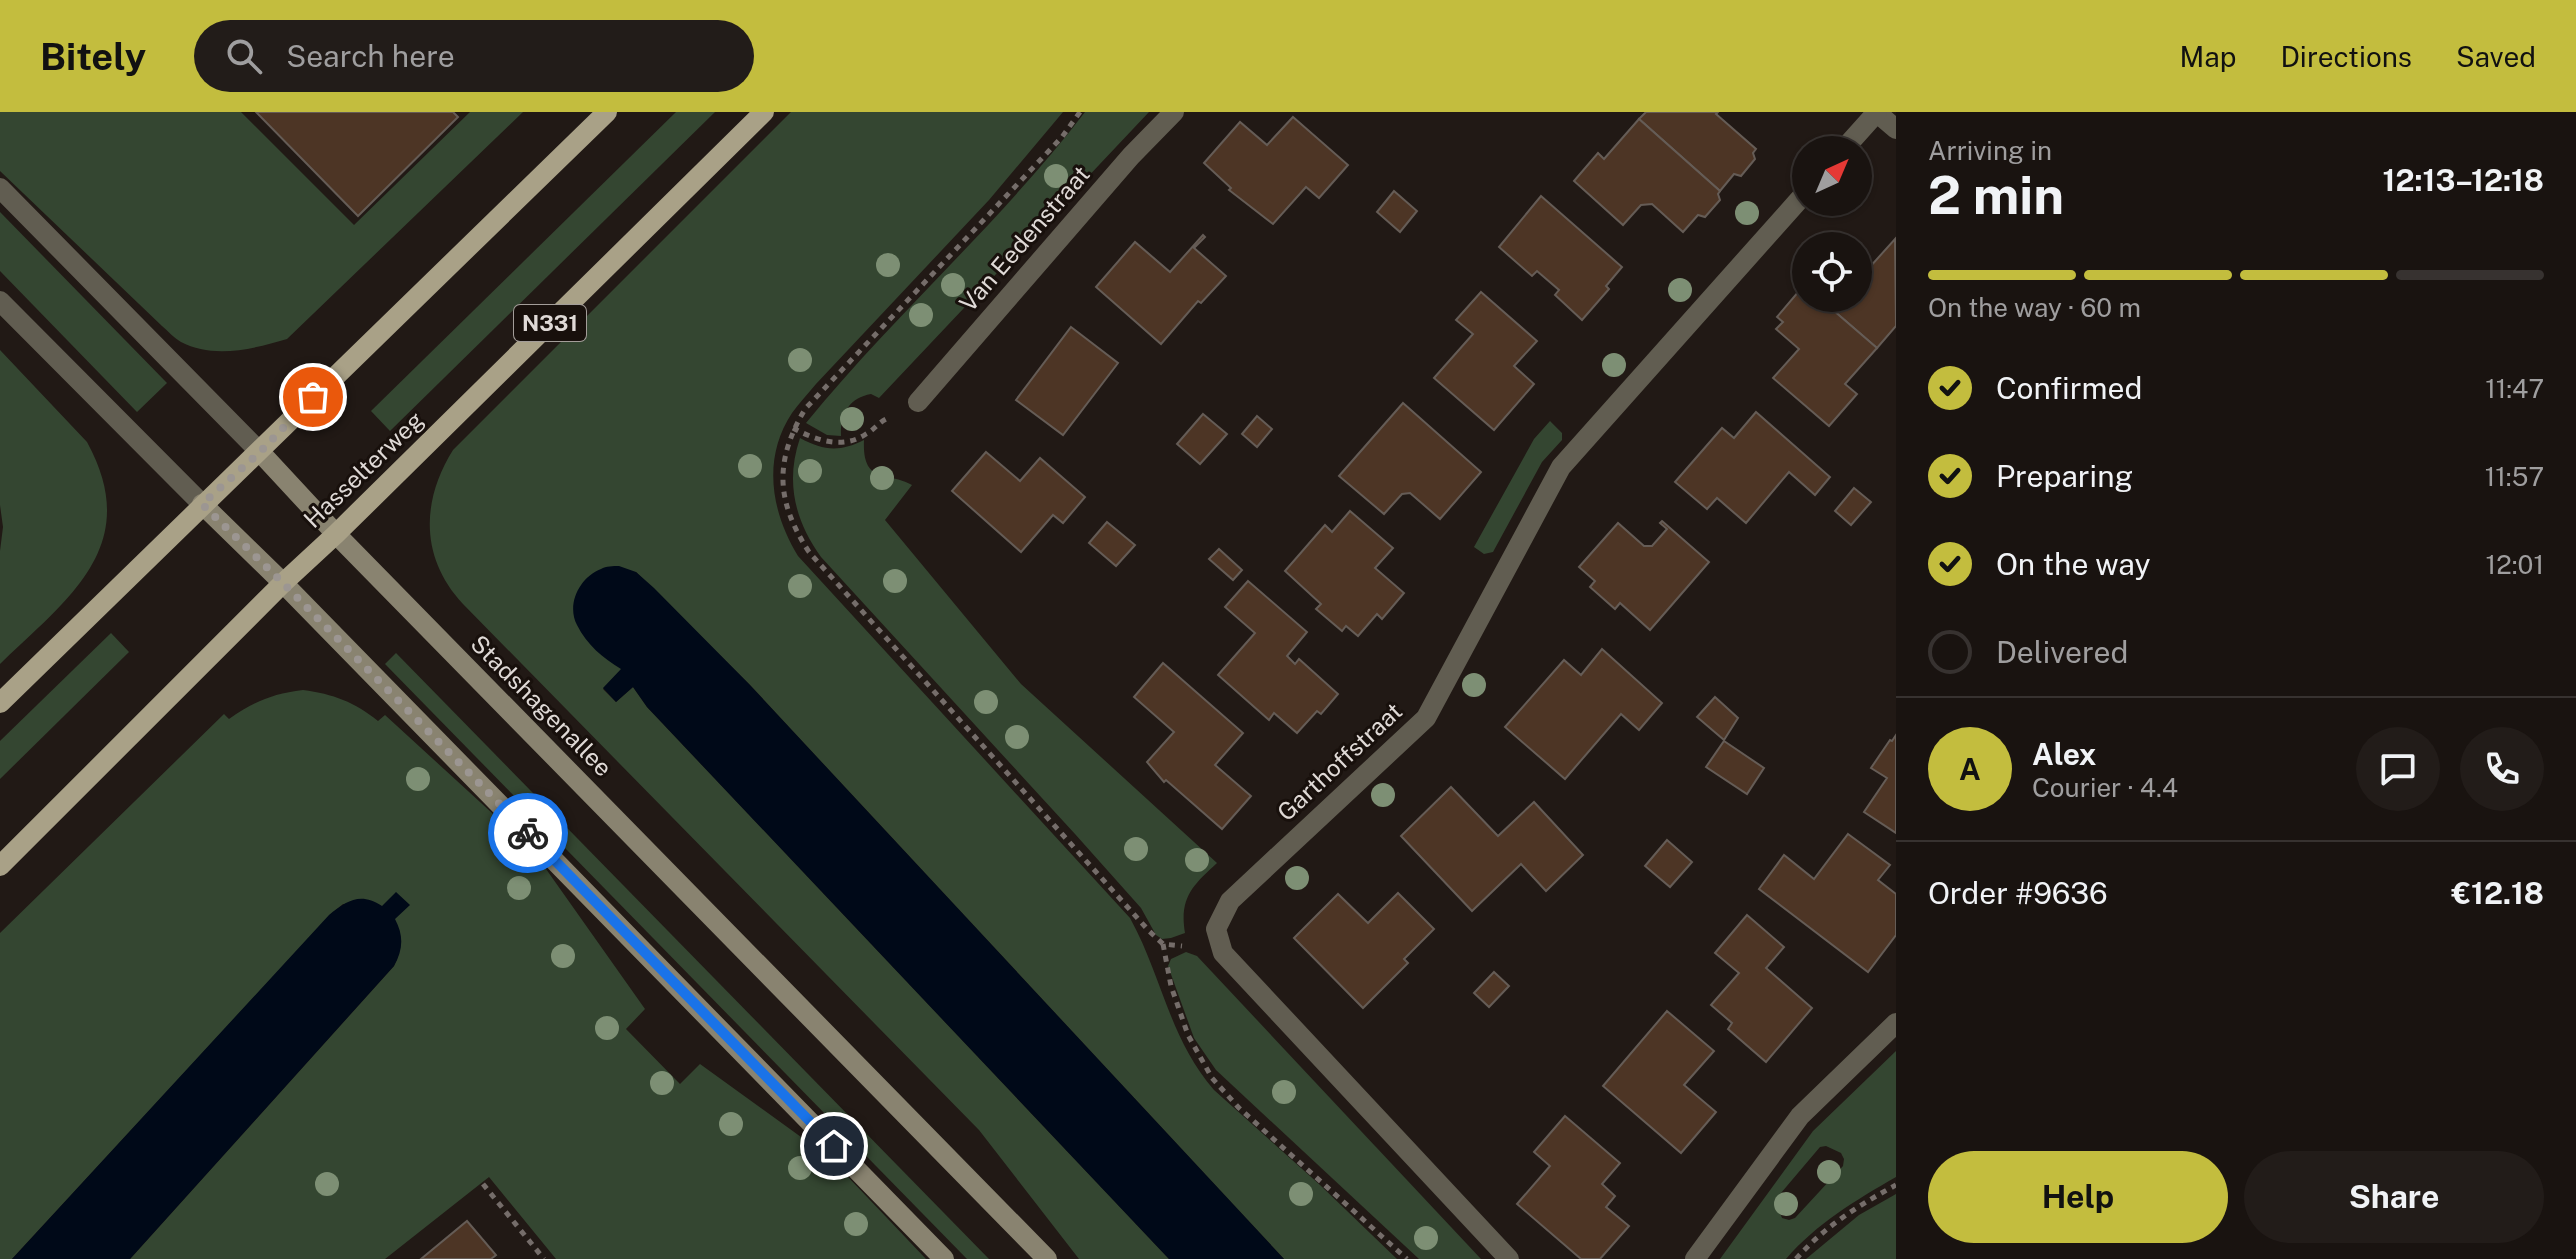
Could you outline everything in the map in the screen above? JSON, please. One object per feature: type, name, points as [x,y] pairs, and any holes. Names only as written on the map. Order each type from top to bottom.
[{"type":"main road","points":[[0,703],[607,112]]},
{"type":"main road","name":"Hasselterweg","points":[[0,866],[283,583],[764,112]]},
{"type":"main road","name":"Stadshagenallee","points":[[260,452],[336,534],[1047,1259]]},
{"type":"main road","points":[[202,504],[944,1259]]},
{"type":"street","name":"Van Eedenstraat","points":[[918,402],[1131,156],[1174,112]]},
{"type":"street","points":[[1861,136],[1886,117]]},
{"type":"street","name":"Stadshagenallee","points":[[0,188],[260,452]]},
{"type":"street","name":"Garthoffstraat","points":[[1219,936],[1216,929],[1230,901],[1426,718],[1561,467],[1792,208]]},
{"type":"street","points":[[0,301],[202,504]]},
{"type":"street","points":[[1219,936],[1223,953],[1509,1259]]},
{"type":"street","points":[[1695,1259],[1800,1116],[1896,1023]]},
{"type":"path","points":[[1080,112],[1052,148],[805,409],[793,428],[785,450],[782,472],[784,501],[793,528],[809,552],[1163,944],[1171,986],[1188,1035],[1212,1078],[1239,1108],[1407,1259]]},
{"type":"path","points":[[793,428],[814,439],[847,441],[865,435],[879,422],[918,402]]},
{"type":"path","points":[[1163,944],[1176,947],[1202,943],[1219,936]]},
{"type":"path","points":[[483,1184],[544,1259]]},
{"type":"path","points":[[1796,1259],[1826,1229],[1896,1185]]},
{"type":"green space","points":[[0,112],[241,112],[354,225],[470,112],[523,112],[287,339],[247,349],[220,351],[193,347],[176,339],[0,171]]},
{"type":"green space","points":[[676,112],[715,112],[390,431],[371,411]]},
{"type":"green space","points":[[791,112],[1063,112],[989,200],[792,413],[776,448],[774,466],[776,503],[781,521],[798,556],[1130,918],[1186,1049],[1214,1090],[1397,1259],[1284,1259],[749,684],[636,572],[621,670],[603,689],[616,702],[633,687],[647,707],[1169,1259],[1079,1259],[979,1130],[463,604],[439,568],[430,529],[431,509],[442,469],[453,450]]},
{"type":"green space","points":[[1085,112],[1149,112],[879,398],[871,394],[863,396],[847,408],[841,436],[827,435],[806,423],[875,344],[1018,192]]},
{"type":"green space","points":[[0,212],[167,383],[137,412],[0,271]]},
{"type":"green space","points":[[0,350],[87,442],[102,479],[107,511],[102,541],[90,567],[50,616],[0,664],[0,551],[3,527],[0,505]]},
{"type":"green space","points":[[1550,421],[1562,433],[1562,440],[1542,462],[1493,552],[1484,554],[1474,547],[1534,439]]},
{"type":"green space","points":[[800,438],[832,448],[847,447],[864,440],[864,454],[872,470],[912,485],[885,520],[1021,684],[1217,863],[1201,878],[1186,901],[1185,933],[1162,939],[1156,935],[1141,908],[821,557],[805,529],[795,500],[793,470]]},
{"type":"green space","points":[[111,633],[129,652],[0,779],[0,741]]},
{"type":"green space","points":[[396,653],[989,1259],[967,1259],[385,664]]},
{"type":"green space","points":[[303,690],[343,700],[378,721],[385,715],[492,813],[546,869],[645,1009],[626,1029],[680,1084],[700,1064],[830,1158],[926,1259],[556,1259],[489,1177],[385,1259],[130,1259],[394,966],[400,941],[397,927],[388,913],[382,906],[343,904],[12,1259],[0,1259],[0,933],[224,714],[229,719],[264,699]]},
{"type":"green space","points":[[1186,952],[1197,956],[1481,1259],[1419,1259],[1216,1070],[1194,1038],[1168,966],[1171,959]]},
{"type":"green space","points":[[1896,1051],[1896,1177],[1823,1224],[1786,1259],[1720,1259],[1813,1131]],"holes":[[[1826,1146],[1841,1153],[1843,1166],[1795,1218],[1782,1218],[1776,1203],[1781,1193],[1820,1147]]]},
{"type":"green space","points":[[1896,1194],[1896,1259],[1806,1259],[1859,1215]]},
{"type":"water","points":[[619,566],[636,572],[654,588],[749,684],[1284,1259],[1169,1259],[647,707],[633,687],[616,702],[603,688],[621,669],[602,656],[586,639],[577,625],[573,609],[577,592],[587,578],[603,568]]},
{"type":"water","points":[[396,892],[410,905],[395,919],[401,943],[394,966],[130,1259],[12,1259],[329,915],[354,900],[367,899],[382,906]]},
{"type":"building","points":[[256,112],[453,112],[458,117],[358,216]]},
{"type":"building","points":[[1646,112],[1718,112],[1716,114],[1756,149],[1753,153],[1755,159],[1741,176],[1734,174],[1720,191],[1639,119]]},
{"type":"building","points":[[1293,117],[1348,165],[1319,198],[1306,187],[1273,224],[1229,190],[1231,188],[1204,163],[1240,122],[1267,145]]},
{"type":"building","points":[[1639,119],[1720,191],[1720,200],[1705,217],[1698,215],[1683,232],[1652,204],[1641,205],[1623,225],[1574,181],[1598,153],[1604,159]]},
{"type":"building","points":[[1394,191],[1417,211],[1400,232],[1377,212]]},
{"type":"building","points":[[1541,196],[1622,267],[1606,286],[1609,289],[1582,320],[1555,295],[1559,290],[1537,271],[1532,276],[1499,247]]},
{"type":"building","points":[[1203,235],[1205,237],[1194,248],[1226,276],[1201,303],[1198,301],[1161,344],[1096,287],[1135,242],[1170,272]]},
{"type":"building","points":[[1895,239],[1896,326],[1877,348],[1835,312],[1872,312],[1872,265]]},
{"type":"building","points":[[1481,292],[1537,341],[1514,366],[1534,384],[1494,430],[1434,378],[1473,334],[1456,320]]},
{"type":"building","points":[[1792,299],[1792,312],[1835,312],[1877,348],[1845,384],[1857,394],[1829,426],[1773,378],[1799,349],[1776,329],[1783,322],[1777,317]]},
{"type":"building","points":[[1071,327],[1118,363],[1063,435],[1016,400]]},
{"type":"building","points":[[1403,403],[1481,472],[1440,519],[1410,493],[1402,494],[1384,514],[1339,476]]},
{"type":"building","points":[[1756,412],[1830,477],[1815,495],[1789,472],[1746,523],[1717,498],[1707,509],[1675,482],[1722,428],[1734,438]]},
{"type":"building","points":[[1203,414],[1227,434],[1200,464],[1177,444]]},
{"type":"building","points":[[1257,416],[1272,429],[1257,447],[1242,434]]},
{"type":"building","points":[[986,452],[1020,481],[1040,458],[1085,497],[1063,523],[1053,515],[1021,552],[952,491]]},
{"type":"building","points":[[1854,488],[1871,502],[1851,525],[1835,511]]},
{"type":"building","points":[[1350,511],[1393,548],[1375,568],[1404,593],[1382,619],[1377,614],[1358,636],[1346,626],[1342,631],[1316,609],[1321,604],[1285,571],[1325,525],[1332,532]]},
{"type":"building","points":[[1662,521],[1709,562],[1650,630],[1620,603],[1615,609],[1590,587],[1595,581],[1579,567],[1618,523],[1644,546],[1652,546],[1667,529],[1660,523]]},
{"type":"building","points":[[1107,522],[1135,545],[1116,566],[1089,543]]},
{"type":"building","points":[[1219,549],[1242,570],[1233,580],[1209,559]]},
{"type":"building","points":[[1248,581],[1307,632],[1287,656],[1295,664],[1299,659],[1338,694],[1321,714],[1317,711],[1297,733],[1274,713],[1269,720],[1218,675],[1255,633],[1225,607]]},
{"type":"building","points":[[1602,649],[1662,703],[1639,730],[1621,714],[1565,779],[1505,727],[1564,660],[1581,675]]},
{"type":"building","points":[[1163,663],[1243,733],[1215,765],[1251,796],[1222,829],[1166,780],[1164,782],[1147,762],[1174,732],[1134,697]]},
{"type":"building","points":[[1715,697],[1738,718],[1724,740],[1697,717]]},
{"type":"building","points":[[1896,735],[1896,833],[1864,812],[1887,778],[1871,768]]},
{"type":"building","points":[[1724,741],[1764,768],[1747,794],[1706,767]]},
{"type":"building","points":[[1451,787],[1498,836],[1534,802],[1583,855],[1546,891],[1521,864],[1472,911],[1401,836]]},
{"type":"building","points":[[1848,834],[1890,865],[1878,880],[1896,894],[1896,935],[1868,972],[1759,889],[1784,855],[1814,879]]},
{"type":"building","points":[[1667,840],[1692,862],[1670,887],[1645,866]]},
{"type":"building","points":[[1398,893],[1434,929],[1404,959],[1408,963],[1363,1008],[1294,938],[1338,894],[1368,923]]},
{"type":"building","points":[[1747,915],[1784,947],[1766,968],[1812,1008],[1766,1062],[1728,1029],[1732,1023],[1711,1005],[1739,973],[1715,953]]},
{"type":"building","points":[[1494,972],[1509,986],[1489,1007],[1474,993]]},
{"type":"building","points":[[1667,1011],[1714,1051],[1684,1085],[1716,1112],[1681,1153],[1603,1086]]},
{"type":"building","points":[[1565,1116],[1620,1163],[1602,1184],[1615,1196],[1606,1207],[1629,1226],[1600,1259],[1581,1259],[1517,1204],[1550,1166],[1534,1152]]},
{"type":"building","points":[[467,1221],[496,1255],[491,1259],[421,1259]]},
{"type":"way so far","points":[[313,397],[260,452],[202,504],[528,833]]},
{"type":"route","points":[[528,833],[834,1146]]}]
